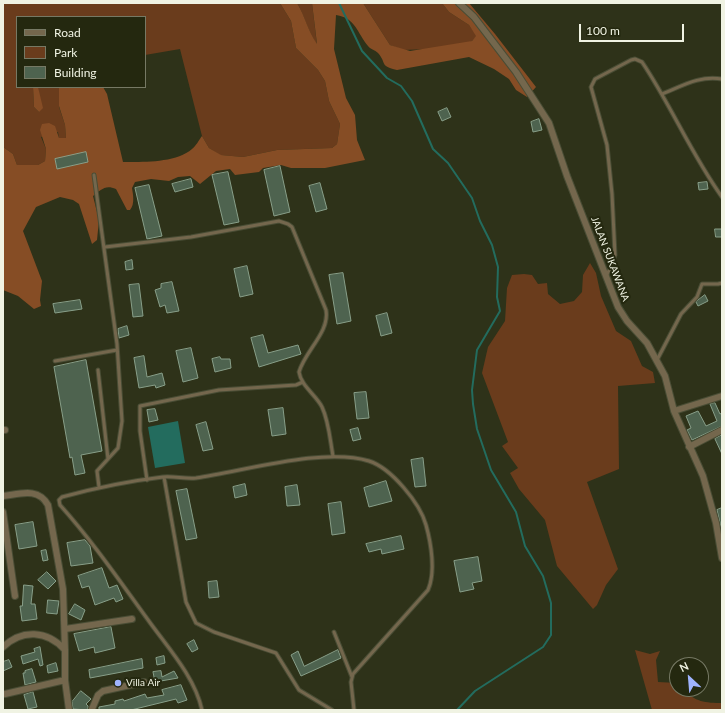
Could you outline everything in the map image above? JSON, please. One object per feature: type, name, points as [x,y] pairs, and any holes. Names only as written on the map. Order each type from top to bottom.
[{"type":"street","name":"JALAN SUKAWANA","points":[[459,3],[474,17],[546,116],[553,130],[567,176],[620,312],[647,343],[666,376],[674,411],[703,476],[719,522],[722,558]]},
{"type":"street","points":[[674,411],[722,396]]},
{"type":"street","points":[[689,447],[722,430]]},
{"type":"street","points":[[3,496],[30,492],[42,497],[48,505],[63,589],[65,629],[64,680],[69,710]]},
{"type":"street","points":[[3,512],[15,596]]},
{"type":"street","points":[[65,629],[132,619]]},
{"type":"street","points":[[3,647],[17,636],[32,634],[53,639],[65,650]]},
{"type":"street","points":[[5,694],[64,680]]},
{"type":"street","points":[[92,709],[98,695],[103,691],[144,682]]},
{"type":"lane","points":[[606,276],[612,267],[615,255],[613,205],[607,145],[591,84],[595,79],[635,59],[642,62],[662,94],[708,176],[722,197]]},
{"type":"lane","points":[[662,94],[698,80],[706,78],[722,79]]},
{"type":"lane","points":[[94,175],[118,350],[122,428],[118,448],[97,471],[99,487]]},
{"type":"lane","points":[[105,247],[191,238],[279,221],[292,227],[327,315],[324,326],[300,368],[300,376],[324,411],[333,456]]},
{"type":"lane","points":[[657,360],[681,314],[697,297],[700,286],[705,283],[722,283]]},
{"type":"lane","points":[[55,362],[118,350]]},
{"type":"lane","points":[[98,370],[108,459]]},
{"type":"lane","points":[[147,480],[140,431],[140,406],[219,390],[296,385],[303,382]]},
{"type":"lane","points":[[202,710],[194,687],[180,665],[109,564],[60,505],[59,500],[62,496],[99,487],[164,477],[196,478],[333,456],[351,457],[377,464],[389,473],[400,485],[418,508],[426,522],[432,580],[428,590],[352,677]]},
{"type":"lane","points":[[164,477],[186,602],[196,623],[214,632],[276,653],[299,690],[332,710]]},
{"type":"lane","points":[[334,632],[352,677],[354,710]]},
{"type":"green space","points":[[3,3],[280,3],[291,21],[296,48],[318,70],[325,81],[329,101],[340,124],[337,144],[332,148],[277,150],[243,157],[220,155],[209,148],[202,136],[180,49],[146,55],[146,16],[16,16],[16,88],[33,88],[34,107],[39,112],[38,88],[59,88],[59,107],[65,125],[66,138],[59,139],[58,132],[41,137],[46,149],[45,161],[38,165],[17,165],[13,154],[3,147]]},
{"type":"green space","points":[[297,3],[312,3],[317,45],[311,34]]},
{"type":"green space","points":[[363,3],[442,3],[449,12],[469,25],[477,36],[466,44],[430,49],[403,50],[390,45]]},
{"type":"green space","points":[[590,263],[596,273],[601,296],[616,331],[631,341],[642,366],[653,372],[655,383],[618,386],[619,469],[587,482],[618,569],[606,585],[597,605],[593,609],[557,566],[545,520],[519,489],[510,473],[518,468],[502,446],[508,442],[482,373],[488,347],[505,321],[507,288],[512,275],[532,275],[538,284],[547,283],[548,294],[560,304],[574,301],[582,292],[583,275]]},
{"type":"green space","points":[[635,650],[650,654],[660,651],[656,660],[658,682],[669,683],[669,697],[692,697],[711,703],[722,703],[722,710],[652,710]]},
{"type":"shaded area","points":[[280,3],[297,3],[317,44],[312,3],[363,3],[390,45],[410,51],[472,41],[476,36],[469,25],[449,12],[442,3],[469,3],[536,87],[527,97],[516,90],[509,79],[494,69],[469,57],[397,70],[391,69],[385,66],[381,56],[369,47],[348,19],[336,15],[334,49],[346,98],[355,115],[357,140],[365,160],[325,168],[291,168],[281,165],[263,168],[259,172],[235,175],[230,169],[216,171],[200,184],[190,176],[178,177],[169,181],[151,179],[135,182],[132,188],[133,202],[130,210],[127,210],[116,189],[106,187],[93,196],[99,220],[97,240],[92,244],[79,204],[73,200],[60,197],[36,207],[23,231],[42,281],[40,300],[41,306],[34,309],[18,296],[3,290],[3,147],[13,154],[17,165],[38,165],[45,161],[46,149],[40,130],[42,124],[49,123],[55,126],[59,138],[66,138],[65,125],[59,106],[59,88],[104,88],[107,94],[123,162],[159,161],[177,157],[192,149],[202,136],[209,148],[221,155],[243,157],[277,150],[332,148],[337,144],[340,124],[329,101],[325,81],[318,70],[296,48],[291,21]]},
{"type":"shaded area","points":[[33,88],[38,88],[43,108],[39,112],[34,107]]},
{"type":"water","points":[[178,421],[185,463],[155,468],[148,427]]},
{"type":"building","points":[[447,108],[451,117],[442,121],[438,112]]},
{"type":"building","points":[[539,119],[542,130],[533,132],[531,122]]},
{"type":"building","points":[[86,152],[88,162],[57,169],[55,159]]},
{"type":"building","points":[[280,166],[290,212],[274,216],[264,170]]},
{"type":"building","points":[[228,172],[239,222],[224,225],[212,175]]},
{"type":"building","points":[[191,179],[193,187],[175,192],[172,184]]},
{"type":"building","points":[[707,182],[708,189],[699,190],[698,183]]},
{"type":"building","points":[[320,183],[327,209],[316,212],[309,186]]},
{"type":"building","points":[[149,185],[162,236],[147,239],[135,188]]},
{"type":"building","points":[[715,229],[722,229],[722,237],[716,237]]},
{"type":"building","points":[[132,260],[133,269],[126,270],[125,262]]},
{"type":"building","points":[[247,266],[253,294],[240,297],[234,269]]},
{"type":"building","points":[[343,273],[351,321],[337,324],[329,275]]},
{"type":"building","points":[[172,282],[179,311],[167,313],[165,305],[160,307],[155,290],[161,288],[161,284]]},
{"type":"building","points":[[139,284],[143,316],[133,317],[129,285]]},
{"type":"building","points":[[705,295],[708,301],[698,306],[696,302]]},
{"type":"building","points":[[80,300],[82,309],[55,313],[53,304]]},
{"type":"building","points":[[387,313],[392,333],[381,336],[376,316]]},
{"type":"building","points":[[127,326],[129,335],[119,338],[118,329]]},
{"type":"building","points":[[263,335],[268,353],[298,345],[301,354],[259,367],[251,338]]},
{"type":"building","points":[[191,348],[198,378],[183,382],[176,351]]},
{"type":"building","points":[[144,356],[147,377],[162,373],[165,385],[156,388],[155,385],[139,388],[134,358]]},
{"type":"building","points":[[220,357],[221,359],[230,359],[231,368],[215,372],[212,359]]},
{"type":"building","points":[[86,360],[102,451],[81,455],[85,473],[75,475],[72,457],[70,458],[54,367]]},
{"type":"building","points":[[366,392],[369,418],[357,419],[354,393]]},
{"type":"building","points":[[715,403],[720,414],[722,413],[722,426],[692,440],[687,430],[691,428],[686,416],[698,411],[706,426],[717,421],[710,404]]},
{"type":"building","points":[[283,408],[286,434],[272,436],[268,410]]},
{"type":"building","points":[[155,409],[158,420],[149,422],[147,410]]},
{"type":"building","points":[[206,422],[213,449],[203,451],[196,425]]},
{"type":"building","points":[[358,428],[361,439],[353,441],[350,430]]},
{"type":"building","points":[[722,435],[722,454],[715,439]]},
{"type":"building","points":[[423,458],[426,486],[415,487],[411,460]]},
{"type":"building","points":[[386,481],[392,501],[369,507],[364,488]]},
{"type":"building","points":[[245,484],[247,495],[235,498],[233,487]]},
{"type":"building","points":[[297,485],[300,505],[287,506],[285,487]]},
{"type":"building","points":[[187,489],[197,538],[186,540],[176,491]]},
{"type":"building","points":[[341,502],[345,533],[332,535],[328,504]]},
{"type":"building","points":[[722,508],[722,531],[717,510]]},
{"type":"building","points":[[33,522],[37,546],[19,549],[15,525]]},
{"type":"building","points":[[401,536],[404,549],[382,554],[381,549],[369,552],[366,544]]},
{"type":"building","points":[[85,540],[90,546],[93,563],[71,566],[67,543]]},
{"type":"building","points":[[46,550],[48,560],[43,561],[41,551]]},
{"type":"building","points":[[478,557],[482,581],[472,583],[474,589],[460,592],[454,561]]},
{"type":"building","points":[[102,568],[109,588],[117,585],[123,599],[116,602],[114,598],[95,605],[89,586],[82,588],[78,576]]},
{"type":"building","points":[[47,572],[56,581],[48,589],[38,580]]},
{"type":"building","points":[[217,581],[219,597],[209,598],[208,582]]},
{"type":"building","points":[[24,585],[33,586],[31,604],[35,604],[37,619],[22,621],[20,606],[22,606]]},
{"type":"building","points":[[48,600],[59,601],[57,614],[47,613]]},
{"type":"building","points":[[75,604],[85,610],[81,620],[69,614]]},
{"type":"building","points":[[111,627],[115,648],[95,653],[94,647],[79,651],[74,634]]},
{"type":"building","points":[[194,640],[198,649],[192,652],[187,644]]},
{"type":"building","points":[[40,647],[43,665],[40,666],[38,659],[23,664],[21,656],[35,652],[34,649]]},
{"type":"building","points":[[338,650],[341,658],[301,676],[291,655],[298,651],[304,666]]},
{"type":"building","points":[[164,656],[165,663],[157,665],[156,658]]},
{"type":"building","points":[[142,659],[143,668],[90,678],[89,670]]},
{"type":"building","points":[[9,660],[12,667],[3,671],[3,662]]},
{"type":"building","points":[[56,663],[58,671],[48,673],[47,666]]},
{"type":"building","points":[[32,669],[36,682],[25,685],[23,673]]},
{"type":"building","points":[[161,671],[162,677],[174,671],[178,678],[155,682],[153,672]]},
{"type":"building","points":[[181,685],[187,700],[178,703],[176,699],[131,710],[99,710],[99,707],[115,704],[115,701],[123,699],[124,701],[145,694],[147,698],[164,695],[162,690]]},
{"type":"building","points":[[81,691],[91,699],[86,704],[88,706],[88,710],[73,709],[72,702]]},
{"type":"building","points":[[33,692],[37,707],[28,709],[24,695]]},
{"type":"waterway","points":[[339,3],[362,51],[387,78],[401,86],[412,101],[433,149],[448,163],[472,198],[480,221],[492,245],[498,267],[497,297],[500,311],[477,350],[472,390],[473,404],[477,429],[491,470],[516,512],[525,546],[543,576],[551,603],[551,635],[543,647],[475,691],[457,710]]},
{"type":"place","name":"Villa Air","points":[[118,683]]}]
